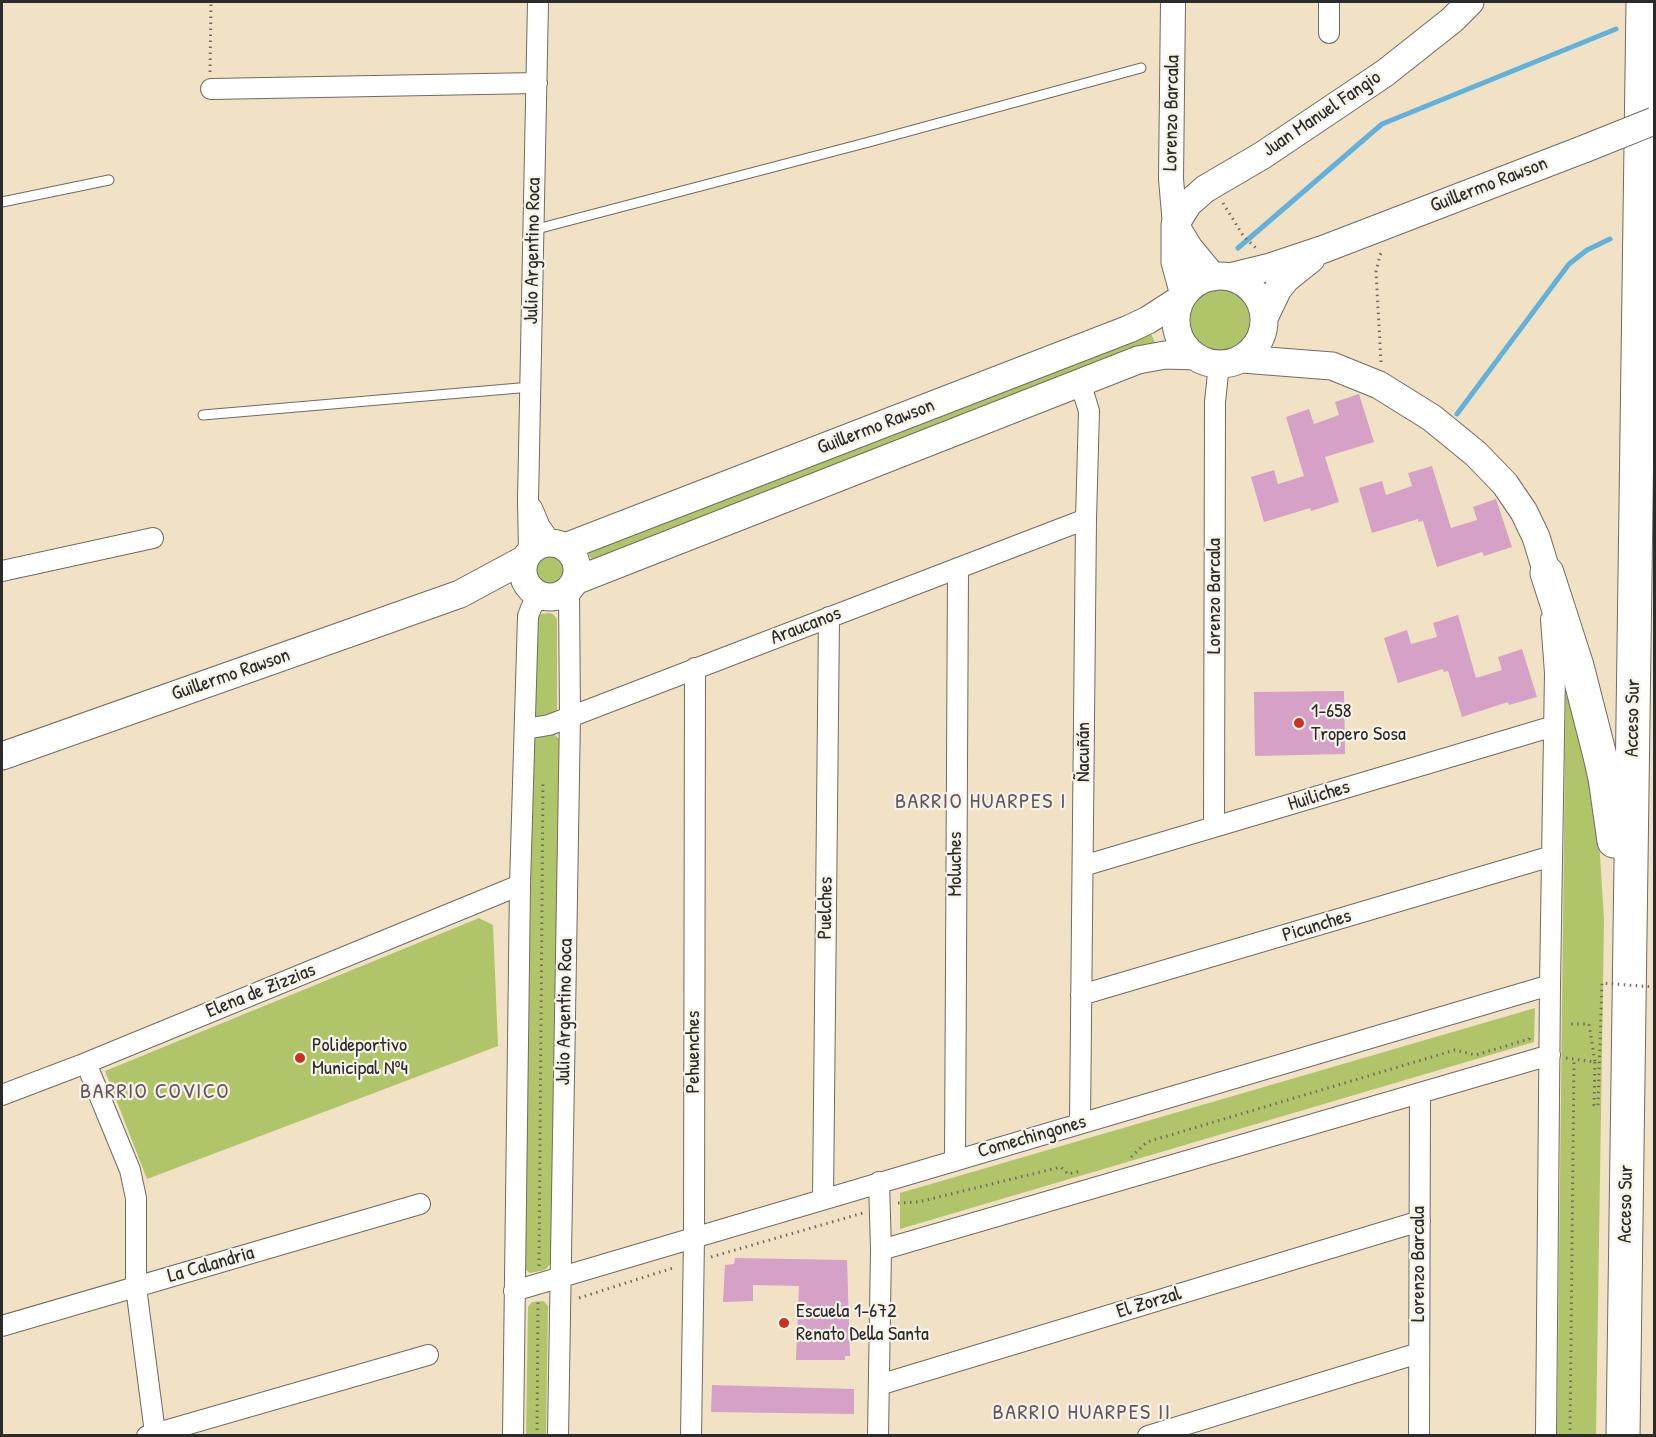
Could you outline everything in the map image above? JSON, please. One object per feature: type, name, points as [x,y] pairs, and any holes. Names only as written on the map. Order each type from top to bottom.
[{"type":"highway","name":"Acceso Sur","points":[[1623,1436],[1643,2]]},
{"type":"highway","points":[[1547,573],[1577,666],[1600,756],[1616,851],[1610,1436]]},
{"type":"main road","name":"Juan Manuel Fangio","points":[[1175,225],[1188,204],[1205,189],[1263,155],[1384,73],[1452,20],[1470,2]]},
{"type":"main road","name":"Guillermo Rawson","points":[[1221,277],[1270,267],[1324,249],[1654,121]]},
{"type":"main road","name":"Lorenzo Barcala","points":[[1175,225],[1190,248],[1221,277]]},
{"type":"main road","name":"Lorenzo Barcala","points":[[1175,225],[1175,262],[1183,297]]},
{"type":"main road","name":"Guillermo Rawson","points":[[1264,316],[1286,279],[1324,249]]},
{"type":"main road","points":[[1221,277],[1244,283],[1254,292],[1261,303],[1264,330],[1251,352],[1219,360],[1185,348],[1177,326],[1178,310],[1183,297],[1195,284],[1221,277]]},
{"type":"main road","name":"Guillermo Rawson","points":[[560,545],[1129,329],[1148,320],[1183,297]]},
{"type":"main road","name":"Guillermo Rawson","points":[[572,585],[1080,382],[1149,357],[1177,354],[1219,360],[1332,366],[1379,385],[1449,431],[1476,454],[1505,484],[1524,512],[1536,537],[1547,573]]},
{"type":"main road","points":[[541,544],[560,545],[575,559],[577,573],[572,585],[563,594],[548,597],[530,572],[541,544]]},
{"type":"main road","name":"Guillermo Rawson","points":[[2,756],[460,594],[530,572]]},
{"type":"street","name":"Julio Argentino Roca","points":[[513,1436],[520,885],[528,616],[532,606],[528,500],[538,2]]},
{"type":"street","name":"Lorenzo Barcala","points":[[1173,2],[1171,179],[1175,225]]},
{"type":"street","points":[[1329,2],[1329,33]]},
{"type":"street","points":[[211,89],[537,83]]},
{"type":"street","name":"Lorenzo Barcala","points":[[1214,827],[1215,402],[1219,360]]},
{"type":"street","name":"Ñacuñán","points":[[1080,382],[1089,411],[1080,1123]]},
{"type":"street","name":"Julio Argentino Roca","points":[[528,500],[540,528],[548,538],[560,545]]},
{"type":"street","name":"Araucanos","points":[[525,729],[549,725],[1086,519]]},
{"type":"street","points":[[2,571],[153,538]]},
{"type":"street","name":"Moluches","points":[[955,1160],[958,568]]},
{"type":"street","points":[[1546,1436],[1555,673],[1547,573]]},
{"type":"street","name":"Julio Argentino Roca","points":[[558,1436],[572,585]]},
{"type":"street","name":"Puelches","points":[[824,1199],[829,617]]},
{"type":"street","name":"Pehuenches","points":[[691,1436],[694,1238],[695,668]]},
{"type":"street","name":"Huiliches","points":[[1083,866],[1554,726]]},
{"type":"street","name":"Picunches","points":[[1081,995],[1552,856]]},
{"type":"street","name":"Elena de Zizzias","points":[[2,1095],[86,1063],[520,885]]},
{"type":"street","name":"Comechingones","points":[[514,1291],[1550,985]]},
{"type":"street","points":[[881,1250],[1550,1055]]},
{"type":"street","points":[[86,1063],[130,1170],[136,1198],[136,1287],[151,1434],[428,1355]]},
{"type":"street","name":"Lorenzo Barcala","points":[[1419,1436],[1420,1093]]},
{"type":"street","points":[[878,1436],[881,1250],[879,1182]]},
{"type":"street","name":"La Calandria","points":[[2,1326],[420,1204]]},
{"type":"street","name":"El Zorzal","points":[[879,1385],[1419,1221]]},
{"type":"street","points":[[1148,1436],[1419,1353]]},
{"type":"lane","points":[[533,230],[1141,68]]},
{"type":"lane","points":[[2,202],[110,180]]},
{"type":"lane","points":[[203,415],[531,387]]},
{"type":"path","points":[[211,2],[209,56],[211,89]]},
{"type":"path","points":[[1244,237],[1255,247]]},
{"type":"path","points":[[1379,385],[1381,366],[1376,272],[1384,248]]},
{"type":"path","points":[[537,1436],[543,770]]},
{"type":"path","points":[[1131,1157],[1147,1142],[1455,1050],[1476,1056],[1529,1039],[1531,1024],[1589,1024],[1595,1062],[1594,1105],[1598,1106],[1602,983],[1654,987]]},
{"type":"path","points":[[1550,1055],[1595,1062]]},
{"type":"path","points":[[1570,1436],[1574,1059]]},
{"type":"path","points":[[561,1304],[693,1261],[900,1202],[918,1202],[1061,1167],[1068,1174],[1089,1169]]},
{"type":"path","points":[[532,1315],[538,1312]]},
{"type":"green space","points":[[1220,286],[1233,289],[1244,296],[1251,307],[1254,320],[1251,333],[1244,344],[1233,351],[1220,354],[1207,351],[1196,344],[1189,333],[1186,320],[1189,307],[1196,296],[1207,289]]},
{"type":"green space","points":[[1148,327],[1157,347],[592,560],[589,555],[589,551]]},
{"type":"green space","points":[[550,551],[564,556],[569,570],[564,584],[550,589],[536,584],[531,570],[536,556]]},
{"type":"green space","points":[[549,613],[557,619],[557,711],[552,716],[538,717],[534,714],[534,621],[541,614]]},
{"type":"green space","points":[[1566,663],[1594,791],[1604,920],[1596,1435],[1557,1436]]},
{"type":"green space","points":[[554,734],[559,739],[551,1263],[545,1270],[530,1273],[525,1269],[533,741],[539,735]]},
{"type":"green space","name":"Polideportivo Municipal Nº4","points":[[479,918],[493,925],[498,1046],[147,1179],[105,1071]]},
{"type":"green space","points":[[1535,1008],[1534,1042],[900,1229],[900,1193]]},
{"type":"green space","points":[[544,1301],[548,1306],[546,1435],[526,1435],[528,1307],[532,1302]]},
{"type":"building","points":[[1359,394],[1374,442],[1325,457],[1339,502],[1264,522],[1251,477],[1274,470],[1278,484],[1304,476],[1286,417],[1309,409],[1314,424],[1339,415],[1335,402]]},
{"type":"building","points":[[1432,466],[1451,528],[1477,520],[1473,507],[1496,499],[1512,547],[1484,556],[1482,552],[1437,567],[1423,521],[1418,522],[1418,519],[1372,533],[1359,488],[1382,481],[1386,495],[1412,486],[1408,473]]},
{"type":"building","points":[[1458,615],[1476,678],[1502,670],[1498,657],[1522,649],[1537,697],[1509,705],[1508,702],[1462,717],[1448,671],[1444,672],[1443,669],[1398,683],[1384,638],[1407,630],[1411,644],[1437,637],[1433,623]]},
{"type":"building","name":"1-658 Tropero Sosa","points":[[1344,691],[1345,754],[1255,756],[1254,692]]},
{"type":"building","points":[[735,1258],[847,1260],[850,1356],[845,1356],[845,1360],[796,1360],[799,1286],[753,1285],[753,1301],[723,1302],[725,1265],[734,1264]]},
{"type":"building","points":[[712,1385],[854,1389],[854,1414],[711,1412]]},
{"type":"waterway","points":[[1238,248],[1382,124],[1616,29]]},
{"type":"waterway","points":[[1457,414],[1569,264],[1587,250],[1610,239]]},
{"type":"place","name":"1-658 Tropero Sosa","points":[[1299,723]]},
{"type":"place","name":"Polideportivo Municipal Nº4","points":[[300,1058]]},
{"type":"place","name":"Escuela 1-672 Renato Della Santa","points":[[784,1323]]},
{"type":"district","name":"BARRIO HUARPES I","points":[[981,802]]},
{"type":"district","name":"BARRIO COVICO","points":[[155,1092]]},
{"type":"district","name":"BARRIO HUARPES II","points":[[1082,1413]]}]
